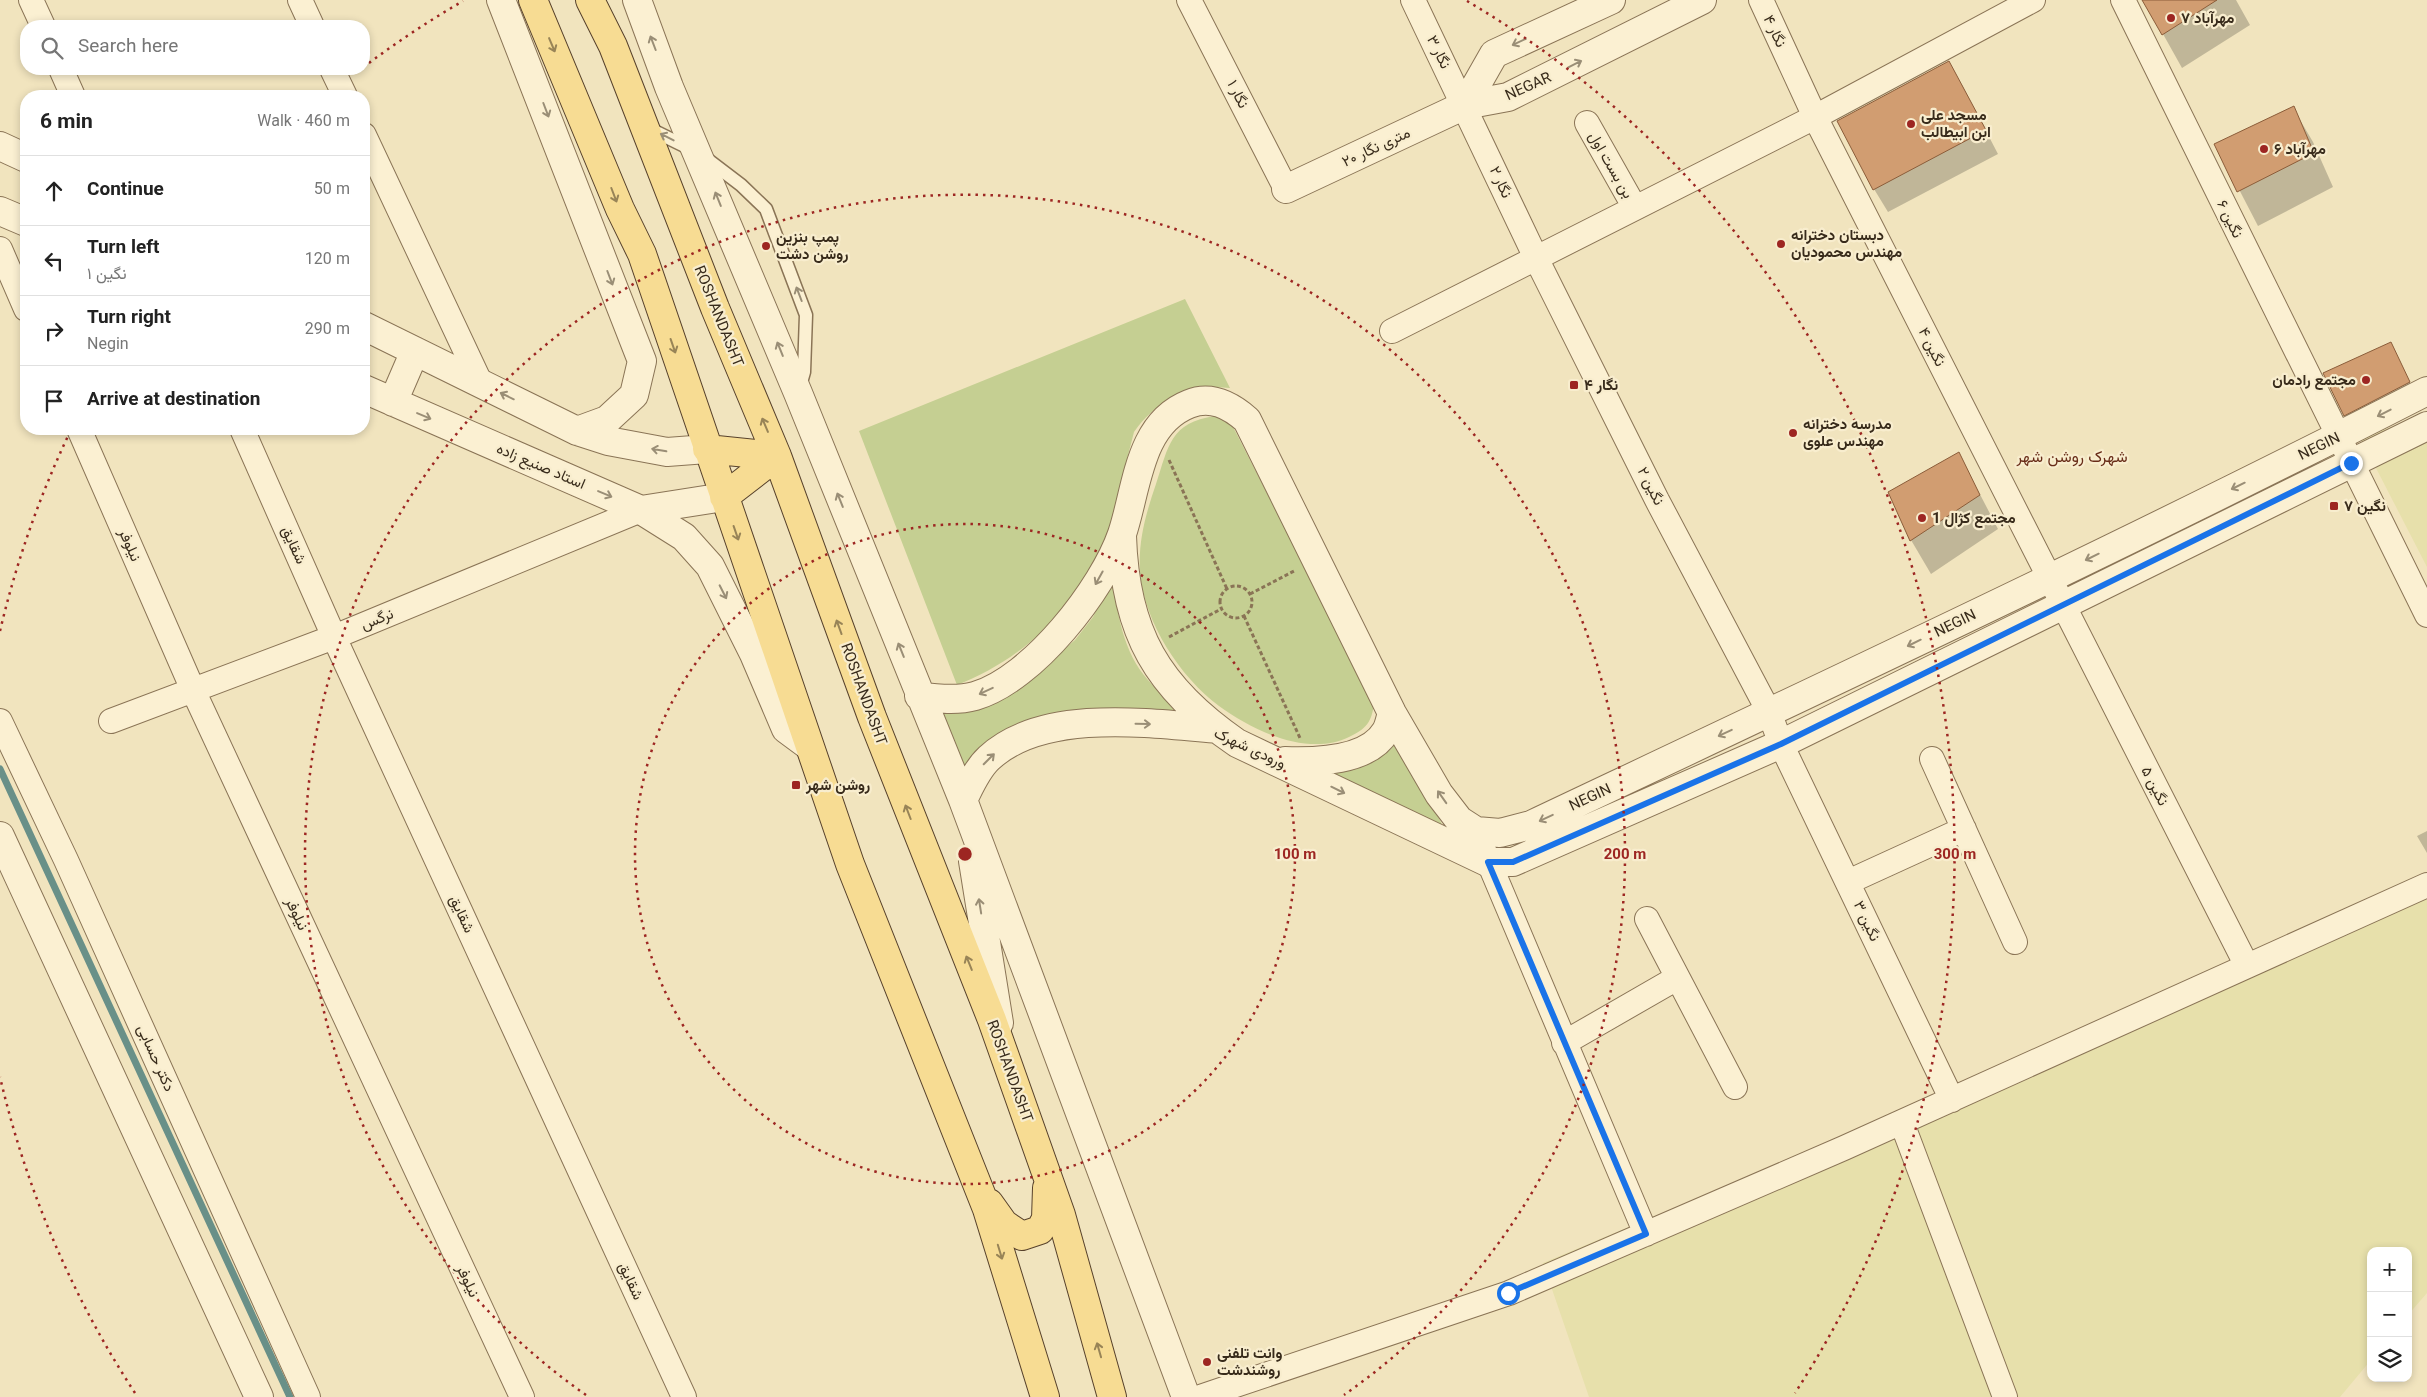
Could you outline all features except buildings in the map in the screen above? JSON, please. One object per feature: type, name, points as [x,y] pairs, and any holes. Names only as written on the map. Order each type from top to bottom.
[{"type":"main road","points":[[533,0],[628,226],[642,254],[850,864],[987,1209],[1045,1397]]},
{"type":"main road","name":"ROSHANDASHT","points":[[590,0],[613,46],[715,308],[778,456],[872,717],[1005,1057],[1064,1224],[1112,1397]]},
{"type":"main road","points":[[707,449],[778,456]]},
{"type":"main road","points":[[724,497],[778,456]]},
{"type":"main road","points":[[979,1190],[1004,1224],[1022,1236],[1040,1230],[1046,1219],[1047,1177]]},
{"type":"street","points":[[31,0],[40,20]]},
{"type":"street","points":[[300,0],[309,20]]},
{"type":"street","points":[[501,0],[642,361],[634,395],[607,420],[577,431]]},
{"type":"street","points":[[637,0],[669,87],[699,153],[963,800],[1186,1397]]},
{"type":"street","name":"نگار ۱","points":[[1189,0],[1286,189]]},
{"type":"street","name":"نگار ۳","points":[[1413,0],[1465,105]]},
{"type":"street","points":[[1465,105],[1494,54],[1611,0]]},
{"type":"street","name":"NEGAR","points":[[1465,105],[1508,97],[1702,0]]},
{"type":"street","name":"نگار ۴","points":[[1761,0],[1815,117]]},
{"type":"street","points":[[1392,331],[1815,117],[2033,0]]},
{"type":"street","name":"نگین ۶","points":[[2123,0],[2351,463]]},
{"type":"street","points":[[64,75],[70,90]]},
{"type":"street","points":[[335,75],[343,90]]},
{"type":"street","points":[[644,126],[669,87]]},
{"type":"street","name":"۲۰ متری نگار","points":[[1286,189],[1465,105]]},
{"type":"street","name":"نگار ۲","points":[[1465,105],[1536,258]]},
{"type":"street","name":"نگین ۴","points":[[1815,117],[2064,605]]},
{"type":"street","name":"بن بست اول","points":[[1587,123],[1635,208]]},
{"type":"street","points":[[0,146],[20,155]]},
{"type":"street","points":[[370,148],[482,384]]},
{"type":"street","points":[[0,211],[20,219]]},
{"type":"street","points":[[595,239],[628,226]]},
{"type":"street","points":[[0,249],[20,295]]},
{"type":"street","name":"نگین ۲","points":[[1536,258],[1653,491],[1769,712],[1781,744]]},
{"type":"street","points":[[370,329],[577,431],[608,441],[667,452],[707,449]]},
{"type":"street","points":[[393,402],[415,351]]},
{"type":"street","name":"NEGIN","points":[[1476,831],[1500,833],[1531,825],[2049,578],[2427,391]]},
{"type":"street","name":"استاد صنیع زاده","points":[[370,392],[641,510],[684,536],[710,566],[754,654],[786,728],[809,746]]},
{"type":"street","points":[[919,696],[939,699],[976,696],[1012,677],[1047,648],[1065,628],[1099,580],[1122,534],[1138,471],[1156,432],[1165,419],[1178,408],[1199,400],[1216,401],[1233,408],[1247,420],[1318,559],[1392,713],[1440,794],[1459,820],[1476,831],[1646,1234]]},
{"type":"street","name":"NEGIN","points":[[1488,862],[1513,862],[1781,744],[2427,426]]},
{"type":"street","name":"نیلوفر","points":[[82,435],[193,690],[522,1397]]},
{"type":"street","name":"شقایق","points":[[245,435],[334,637],[684,1397]]},
{"type":"street","points":[[2351,463],[2427,615]]},
{"type":"street","points":[[641,510],[724,497]]},
{"type":"street","name":"نرگس","points":[[110,721],[334,637],[641,510]]},
{"type":"street","points":[[1122,534],[1126,593],[1147,650],[1171,684],[1217,729]]},
{"type":"street","name":"نگین ۵","points":[[2064,605],[2247,966]]},
{"type":"street","points":[[1278,761],[1311,762],[1334,760],[1360,752],[1376,742],[1386,731],[1392,713]]},
{"type":"street","name":"دکتر حسابی","points":[[0,721],[66,860],[308,1397]]},
{"type":"street","name":"ورودی شهرک","points":[[963,800],[975,775],[988,758],[1008,744],[1050,728],[1070,724],[1120,723],[1217,729],[1237,743],[1488,862]]},
{"type":"street","name":"نگین ۳","points":[[1781,744],[1952,1100]]},
{"type":"street","points":[[1932,759],[2015,942]]},
{"type":"street","points":[[963,800],[1005,1057]]},
{"type":"street","points":[[1848,882],[1964,829]]},
{"type":"street","points":[[0,836],[259,1397]]},
{"type":"street","points":[[1200,1397],[1508,1293],[1952,1100],[2427,884]]},
{"type":"street","points":[[1647,919],[1735,1087]]},
{"type":"street","points":[[1564,1043],[1677,978]]},
{"type":"street","points":[[1902,1122],[2005,1397]]},
{"type":"lane","points":[[644,126],[699,153],[741,185],[766,210],[806,315],[804,372],[798,394]]},
{"type":"path","points":[[1156,432],[1227,589]]},
{"type":"path","points":[[1250,594],[1318,559]]},
{"type":"path","points":[[1237,586],[1250,594],[1252,603],[1244,616],[1229,617],[1221,609],[1220,598],[1227,589],[1237,586]]},
{"type":"path","points":[[1147,650],[1221,609]]},
{"type":"path","points":[[1244,616],[1311,762]]},
{"type":"shaded area","points":[[2427,416],[2427,567],[2360,437]]},
{"type":"shaded area","points":[[2427,892],[2427,1293],[2412,1310],[2412,1247],[2367,1247],[2367,1365],[2340,1397],[1589,1397],[1543,1263]]},
{"type":"green space","points":[[1185,299],[1230,388],[1202,388],[1188,391],[1164,403],[1143,421],[1134,432],[1117,502],[1104,543],[1080,589],[1064,610],[1025,646],[1003,662],[957,685],[859,431]]},
{"type":"green space","points":[[1215,416],[1229,419],[1374,703],[1370,720],[1364,728],[1349,737],[1333,742],[1299,743],[1264,732],[1248,724],[1219,706],[1191,680],[1166,647],[1156,629],[1143,591],[1140,572],[1140,549],[1146,516],[1164,458],[1174,438],[1180,430],[1189,424],[1200,419]]},
{"type":"green space","points":[[1113,577],[1119,618],[1127,645],[1139,669],[1161,694],[1186,714],[1124,709],[1082,709],[1042,716],[1016,727],[961,774],[934,711],[987,706],[1010,695],[1075,640],[1093,617]]},
{"type":"green space","points":[[1395,735],[1445,830],[1325,769]]},
{"type":"waterway","points":[[0,769],[290,1397]]},
{"type":"place","name":"مهرآباد ۷","points":[[2171,18]]},
{"type":"place","name":"مسجد علی ابن ابیطالب","points":[[1911,124]]},
{"type":"place","name":"مهرآباد ۶","points":[[2264,149]]},
{"type":"place","name":"دبستان دخترانه مهندس محمودیان","points":[[1781,244]]},
{"type":"place","name":"پمپ بنزین روشن دشت","points":[[766,246]]},
{"type":"place","name":"مجتمع رادمان","points":[[2366,380]]},
{"type":"place","name":"نگار ۴","points":[[1574,385]]},
{"type":"place","name":"مدرسه دخترانه مهندس علوی","points":[[1793,433]]},
{"type":"place","name":"نگین ۷","points":[[2334,506]]},
{"type":"place","name":"مجتمع کژال 1","points":[[1922,518]]},
{"type":"place","name":"روشن شهر","points":[[796,785]]},
{"type":"place","name":"وانت تلفنی روشندشت","points":[[1207,1362]]},
{"type":"district","name":"شهرک روشن شهر","points":[[2072,456]]},
{"type":"route","points":[[1508,1293],[1646,1234],[1488,862],[1513,862],[1781,744],[2351,463]]}]
